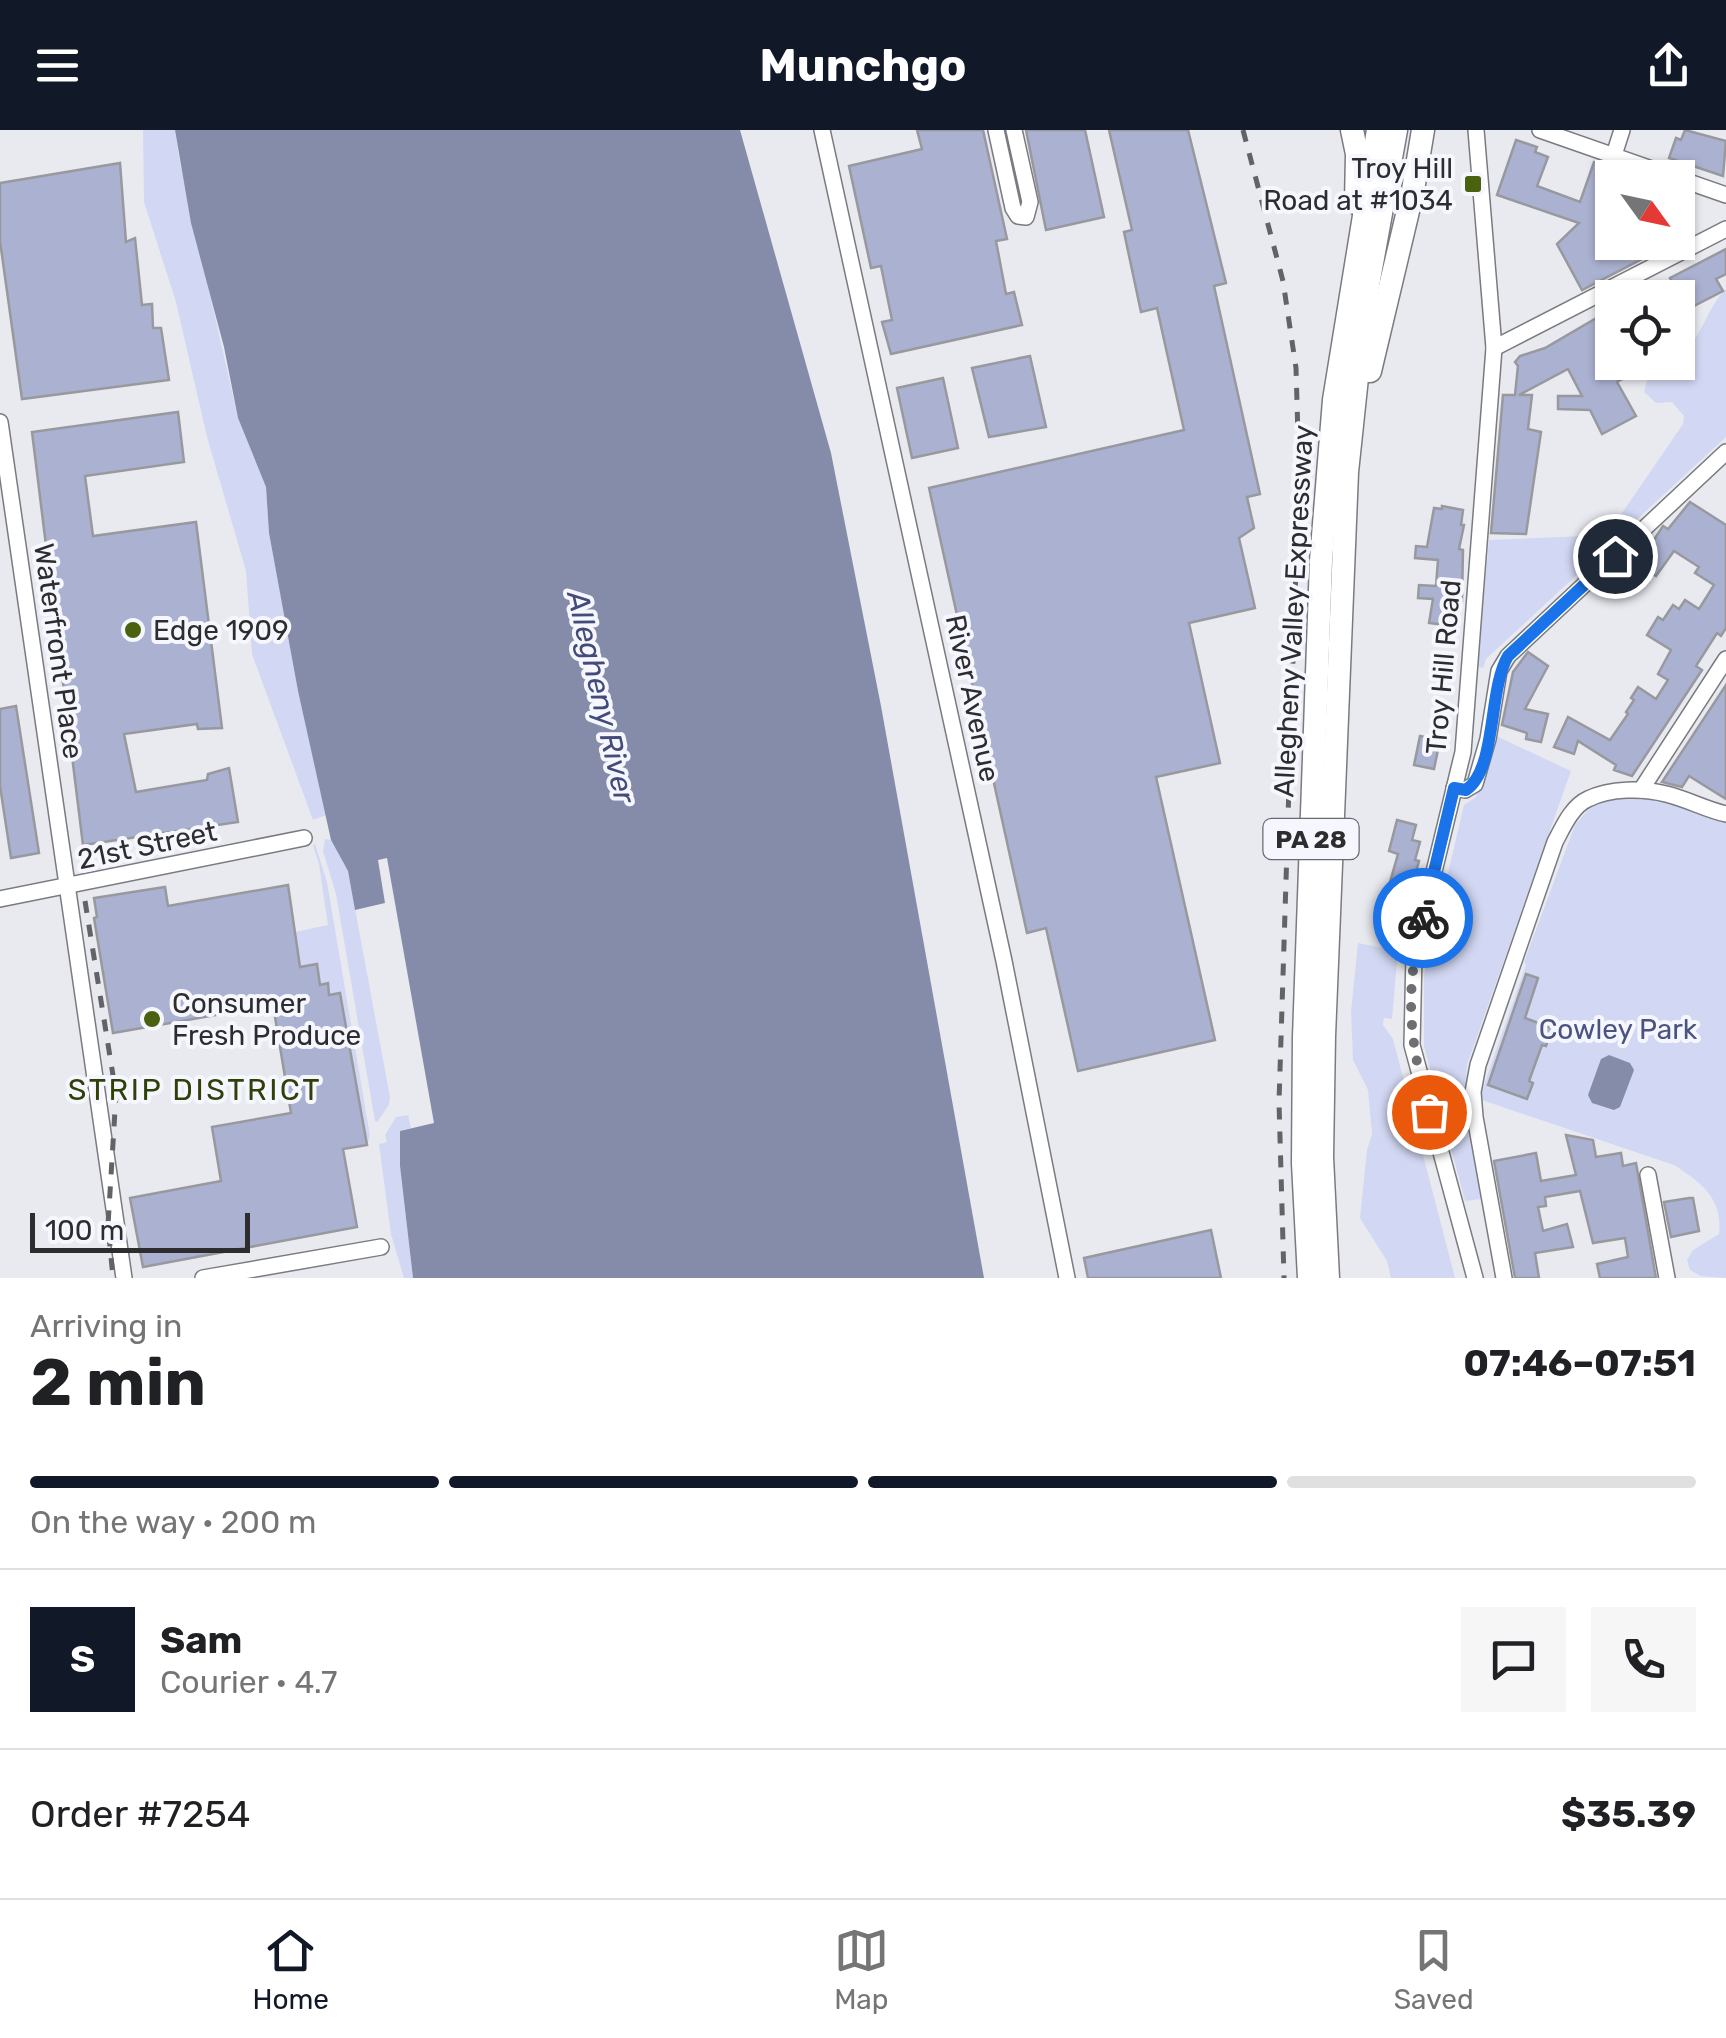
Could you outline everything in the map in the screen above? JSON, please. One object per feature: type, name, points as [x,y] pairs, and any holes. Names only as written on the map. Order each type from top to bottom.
[{"type":"highway","points":[[1347,321],[1357,190],[1352,130]]},
{"type":"highway","name":"Allegheny Valley Expressway","points":[[1309,1278],[1303,1163],[1304,1037],[1320,560],[1334,400],[1378,130]]},
{"type":"highway","name":"Allegheny Valley Expressway","points":[[1328,1278],[1322,1157],[1324,1036],[1346,472],[1365,302],[1396,130]]},
{"type":"highway","points":[[1346,472],[1423,130]]},
{"type":"street","name":"River Avenue","points":[[822,130],[1004,960],[1067,1278]]},
{"type":"street","points":[[996,130],[1013,208],[1018,216],[1026,217],[1030,202],[1014,130]]},
{"type":"street","name":"Troy Hill Road","points":[[1475,1278],[1412,1046],[1414,954],[1463,752],[1494,348],[1476,130]]},
{"type":"street","points":[[1540,130],[1726,195]]},
{"type":"street","points":[[1614,155],[1622,130]]},
{"type":"street","points":[[1494,348],[1726,228]]},
{"type":"street","name":"Waterfront Place","points":[[0,422],[124,1278]]},
{"type":"street","points":[[1454,788],[1466,790],[1475,784],[1488,739],[1499,671],[1508,656],[1726,452]]},
{"type":"street","points":[[1641,790],[1726,659]]},
{"type":"street","points":[[1504,1278],[1474,1117],[1473,1092],[1478,1065],[1554,842],[1568,818],[1586,799],[1641,790],[1667,794],[1726,814]]},
{"type":"street","name":"21st Street","points":[[0,899],[304,838]]},
{"type":"street","points":[[1648,1176],[1667,1278]]},
{"type":"street","points":[[203,1278],[381,1247]]},
{"type":"green space","points":[[143,130],[175,130],[238,418],[266,487],[269,533],[326,815],[313,820],[252,654],[246,571],[207,437],[176,302],[144,202]]},
{"type":"green space","points":[[1726,289],[1726,437],[1486,659],[1483,668],[1477,666],[1489,540],[1607,535],[1683,424],[1684,416],[1672,402],[1656,403],[1644,392],[1647,380],[1695,380],[1695,339]]},
{"type":"green space","points":[[1496,736],[1571,771],[1467,1065],[1464,1103],[1482,1199],[1465,1201],[1424,1046],[1424,975],[1464,805],[1476,797]]},
{"type":"green space","name":"Cowley Park","points":[[1635,796],[1668,799],[1726,822],[1726,1278],[1701,1276],[1690,1270],[1687,1260],[1693,1250],[1719,1234],[1719,1222],[1709,1193],[1684,1172],[1674,1165],[1479,1099],[1575,825],[1594,803]]},
{"type":"green space","points":[[325,839],[331,840],[348,871],[390,1097],[377,1122],[336,894],[323,851]]},
{"type":"green space","points":[[315,844],[327,882],[370,1136],[367,1145],[340,993],[329,995],[327,984],[320,985],[317,964],[300,967],[295,932],[328,925]]},
{"type":"green space","points":[[1358,943],[1398,951],[1392,1019],[1384,1018],[1383,1025],[1393,1039],[1455,1278],[1391,1278],[1387,1261],[1360,1218],[1372,1134],[1368,1090],[1353,1060],[1351,1012]]},
{"type":"green space","points":[[408,1115],[411,1128],[400,1131],[400,1166],[413,1278],[404,1278],[391,1234],[379,1144],[387,1142],[385,1135],[396,1117]]},
{"type":"water","name":"Allegheny River","points":[[175,130],[740,130],[831,453],[881,706],[984,1278],[413,1278],[400,1166],[400,1131],[434,1123],[387,858],[378,860],[385,903],[355,910],[348,871],[331,840],[298,691],[269,533],[266,487],[238,418],[224,347],[191,223]]},
{"type":"water","points":[[1609,1055],[1630,1063],[1634,1070],[1620,1107],[1614,1110],[1592,1103],[1588,1095],[1601,1059]]},
{"type":"building","points":[[917,130],[983,130],[1007,239],[996,241],[1006,294],[1014,292],[1022,325],[891,354],[882,322],[892,320],[881,266],[871,268],[849,166],[922,149]]},
{"type":"building","points":[[1026,130],[1085,130],[1104,217],[1046,230]]},
{"type":"building","points":[[1109,130],[1188,130],[1226,283],[1214,286],[1260,494],[1247,497],[1254,528],[1239,538],[1255,608],[1189,623],[1220,763],[1156,777],[1215,1040],[1078,1071],[1046,928],[1027,933],[929,488],[1184,430],[1157,308],[1141,312],[1124,232],[1132,230]]},
{"type":"building","points":[[1685,130],[1726,141],[1723,176],[1695,167],[1695,160],[1669,158],[1676,138],[1681,140]]},
{"type":"building","points":[[1516,140],[1537,147],[1535,152],[1548,157],[1537,186],[1580,202],[1595,162],[1595,260],[1640,260],[1582,290],[1557,244],[1579,223],[1497,195]]},
{"type":"building","points":[[120,163],[126,242],[135,238],[142,305],[152,304],[153,328],[161,328],[169,380],[22,399],[0,241],[0,183]]},
{"type":"building","points":[[1726,249],[1726,274],[1716,279],[1723,291],[1695,305],[1695,280],[1670,278]]},
{"type":"building","points":[[1595,319],[1595,380],[1621,380],[1617,382],[1636,416],[1602,434],[1590,410],[1558,409],[1558,396],[1582,396],[1568,369],[1519,395],[1532,395],[1528,429],[1541,432],[1526,534],[1491,533],[1503,395],[1515,395],[1515,362],[1520,356],[1545,348]]},
{"type":"building","points":[[1030,356],[1046,427],[989,437],[972,368]]},
{"type":"building","points":[[943,378],[958,448],[912,458],[897,388]]},
{"type":"building","name":"Edge 1909","points":[[178,412],[184,462],[85,476],[93,536],[196,522],[222,728],[198,729],[197,724],[124,734],[136,792],[207,780],[208,774],[229,768],[238,822],[83,845],[32,432]]},
{"type":"building","points":[[1690,502],[1726,525],[1726,628],[1721,636],[1717,633],[1696,666],[1702,670],[1632,776],[1614,770],[1616,765],[1578,741],[1574,754],[1554,747],[1568,717],[1610,740],[1628,714],[1638,687],[1656,699],[1668,680],[1658,674],[1671,650],[1647,635],[1658,617],[1663,620],[1673,605],[1679,609],[1685,600],[1699,609],[1714,585],[1695,573],[1699,567],[1674,551],[1656,576],[1645,569],[1628,595],[1608,582],[1616,571],[1625,577],[1663,526],[1668,529]]},
{"type":"building","points":[[1434,508],[1463,510],[1464,525],[1459,549],[1463,550],[1462,601],[1448,600],[1445,625],[1429,623],[1433,599],[1418,598],[1419,585],[1436,586],[1438,560],[1415,558],[1416,546],[1427,547]]},
{"type":"building","points":[[1528,652],[1548,666],[1525,709],[1548,714],[1541,742],[1526,739],[1527,733],[1502,725],[1513,672]]},
{"type":"building","points":[[1726,685],[1726,799],[1689,776],[1682,787],[1662,782]]},
{"type":"building","points":[[16,706],[39,853],[11,858],[0,786],[0,709]]},
{"type":"building","points":[[1420,736],[1440,740],[1434,769],[1414,765]]},
{"type":"building","points":[[1397,820],[1416,825],[1412,840],[1420,842],[1412,887],[1390,882],[1398,854],[1389,851]]},
{"type":"building","name":"Consumer Fresh Produce","points":[[288,885],[300,967],[317,964],[320,985],[328,983],[329,995],[340,993],[367,1145],[343,1149],[357,1227],[143,1267],[130,1198],[221,1181],[212,1127],[291,1113],[273,1005],[113,1033],[94,898],[165,887],[168,906]]},
{"type":"building","points":[[1386,904],[1408,910],[1399,940],[1377,934]]},
{"type":"building","points":[[1526,974],[1538,978],[1525,1018],[1552,1028],[1529,1081],[1533,1083],[1527,1099],[1488,1085]]},
{"type":"building","points":[[1566,1135],[1593,1140],[1596,1157],[1621,1153],[1623,1166],[1636,1163],[1656,1278],[1600,1278],[1597,1264],[1628,1257],[1625,1238],[1593,1243],[1580,1191],[1545,1197],[1546,1206],[1538,1207],[1543,1231],[1567,1224],[1573,1247],[1535,1253],[1539,1278],[1515,1278],[1494,1161],[1536,1153],[1541,1181],[1576,1175]]},
{"type":"building","points":[[1693,1198],[1699,1231],[1671,1237],[1664,1202]]},
{"type":"building","points":[[1211,1230],[1221,1278],[1088,1278],[1084,1258]]},
{"type":"railway","points":[[1243,130],[1283,281],[1296,368],[1299,470],[1279,1102],[1284,1278]]},
{"type":"railway","points":[[85,901],[116,1094],[108,1225],[113,1278]]},
{"type":"way so far","points":[[1423,918],[1414,954],[1412,1046],[1429,1112]]},
{"type":"place","name":"Troy Hill Road at #1034","points":[[1473,184]]},
{"type":"place","name":"Edge 1909","points":[[133,630]]},
{"type":"place","name":"Consumer Fresh Produce","points":[[152,1019]]},
{"type":"district","name":"STRIP DISTRICT","points":[[195,1090]]},
{"type":"route","points":[[1423,918],[1454,788],[1466,790],[1475,784],[1488,739],[1499,671],[1508,656],[1615,556]]}]
